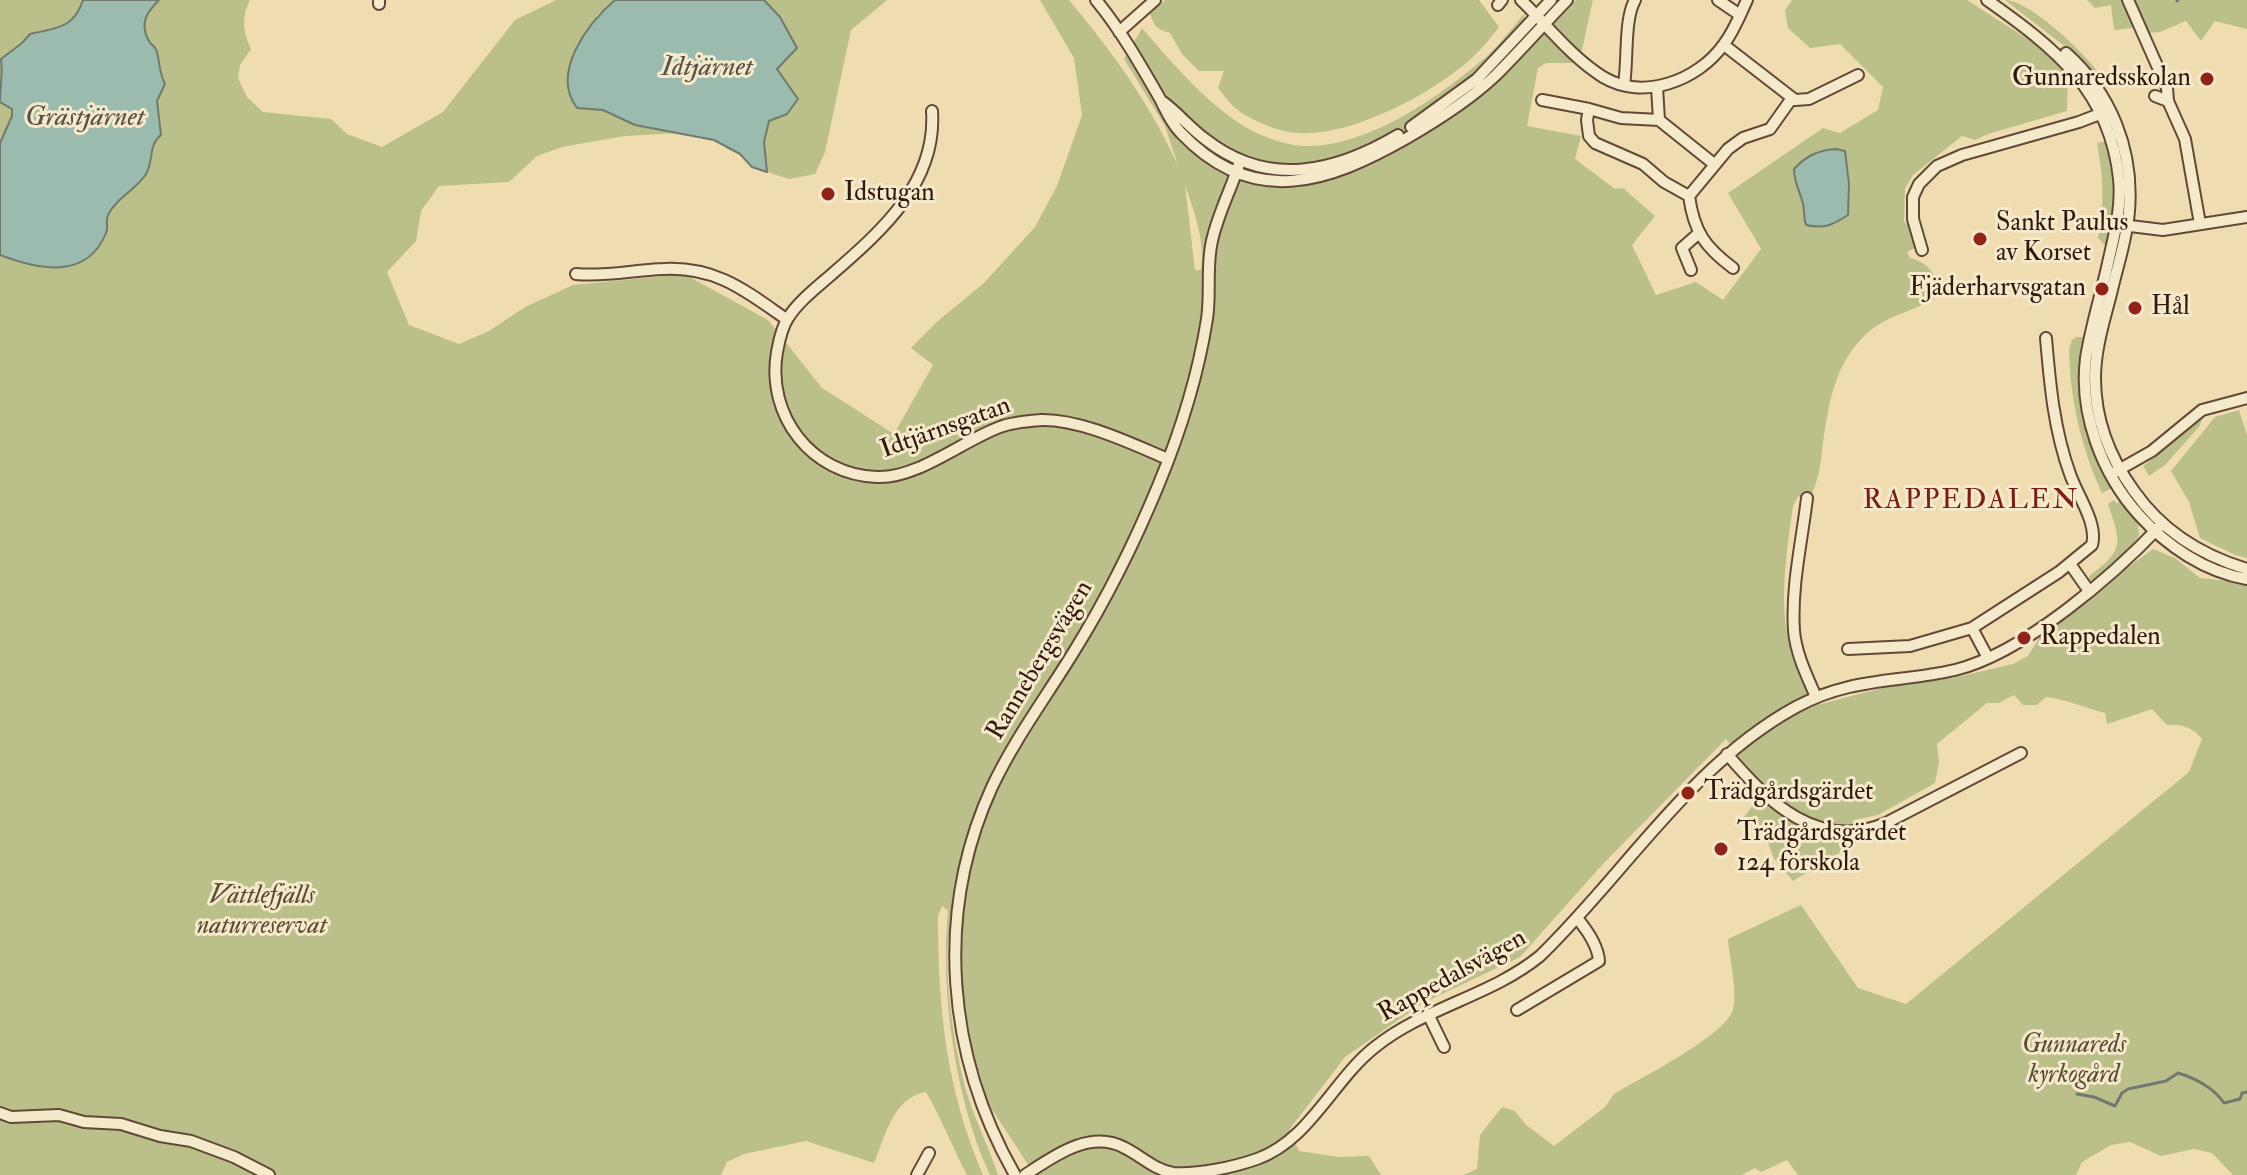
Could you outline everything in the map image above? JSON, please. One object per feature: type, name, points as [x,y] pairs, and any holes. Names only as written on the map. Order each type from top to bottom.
[{"type":"street","points":[[1096,0],[1182,135],[1204,153],[1239,167],[1279,170],[1304,170],[1344,161],[1420,122],[1460,93],[1540,20],[1567,0]]},
{"type":"street","points":[[1119,32],[1155,0]]},
{"type":"street","points":[[1521,0],[1568,48],[1604,77],[1634,88],[1657,87],[1692,73],[1724,45],[1747,0]]},
{"type":"street","points":[[1540,20],[1551,0]]},
{"type":"street","points":[[1624,85],[1629,41],[1627,21],[1635,0]]},
{"type":"street","points":[[1718,0],[1740,15]]},
{"type":"street","points":[[1987,0],[2061,57],[2106,112]]},
{"type":"street","points":[[1998,0],[2073,60],[2096,83],[2126,154],[2130,178],[2122,225],[2090,336],[2085,375],[2092,424],[2131,506],[2204,565],[2247,579]]},
{"type":"street","points":[[2128,0],[2167,88],[2168,101],[2185,139],[2200,224]]},
{"type":"street","points":[[1724,45],[1792,98],[1809,99],[1858,75]]},
{"type":"street","points":[[1657,87],[1659,120]]},
{"type":"street","points":[[2155,96],[2168,101]]},
{"type":"street","points":[[1689,196],[1728,149],[1743,138],[1770,129],[1792,98]]},
{"type":"street","points":[[1542,100],[1621,118],[1659,120],[1714,164]]},
{"type":"street","points":[[1589,109],[1589,136],[1595,143],[1643,164],[1664,182],[1689,196],[1699,233],[1710,251],[1733,268]]},
{"type":"street","points":[[576,274],[610,275],[661,269],[700,271],[733,282],[786,319],[816,288],[878,234],[914,188],[925,159],[933,121],[932,111]]},
{"type":"street","points":[[1922,250],[1913,219],[1913,197],[1919,184],[1937,166],[1962,155],[2106,112]]},
{"type":"street","name":"Rannebergsvägen","points":[[1015,1175],[983,1112],[960,1025],[954,964],[962,878],[971,843],[993,787],[1117,576],[1168,459],[1201,350],[1209,307],[1211,245],[1215,226],[1239,167]]},
{"type":"street","points":[[2122,225],[2163,230],[2247,217]]},
{"type":"street","points":[[1691,270],[1682,248],[1699,233]]},
{"type":"street","name":"Idtjärnsgatan","points":[[786,319],[775,364],[778,400],[783,415],[798,439],[817,457],[853,474],[877,477],[898,475],[1002,426],[1039,420],[1058,420],[1085,427],[1168,459]]},
{"type":"street","points":[[1848,649],[1910,646],[1972,628],[2090,548],[2094,534],[2070,476],[2056,431],[2046,338]]},
{"type":"street","points":[[2115,472],[2152,451],[2202,410],[2247,398]]},
{"type":"street","points":[[1807,498],[1794,632],[1801,662],[1816,697]]},
{"type":"street","points":[[2158,528],[2207,554],[2247,569]]},
{"type":"street","name":"Rappedalsvägen","points":[[1025,1175],[1073,1147],[1100,1141],[1123,1147],[1146,1162],[1171,1172],[1187,1173],[1255,1160],[1274,1152],[1295,1136],[1354,1065],[1373,1048],[1411,1022],[1519,972],[1540,956],[1688,793],[1727,754],[1775,719],[1816,697],[1862,682],[1936,674],[1988,658],[2024,638],[2089,591],[2124,564],[2158,528]]},
{"type":"street","points":[[2070,564],[2089,591]]},
{"type":"street","points":[[1972,628],[1988,658]]},
{"type":"street","points":[[1727,754],[1753,785],[1781,809],[1812,825],[1856,832],[1869,831],[1886,823],[2021,753]]},
{"type":"street","points":[[1517,1010],[1599,961],[1591,938],[1577,918]]},
{"type":"street","points":[[1428,1014],[1444,1047]]},
{"type":"street","points":[[0,1113],[11,1117],[59,1115],[84,1122],[121,1124],[160,1136],[191,1141],[234,1157],[269,1175]]},
{"type":"street","points":[[917,1175],[929,1153]]},
{"type":"green space","points":[[0,0],[250,0],[244,24],[251,49],[240,65],[238,78],[247,97],[263,112],[331,119],[347,134],[382,147],[443,112],[515,20],[556,0],[615,0],[597,15],[577,108],[603,110],[635,125],[678,133],[625,136],[562,147],[537,156],[509,182],[439,186],[421,211],[416,241],[387,272],[409,325],[459,344],[489,331],[525,307],[573,285],[684,274],[768,320],[822,388],[894,434],[933,365],[911,348],[984,283],[1035,227],[1057,186],[1082,115],[1074,58],[1040,0],[1069,0],[1130,79],[1178,166],[1165,126],[1124,59],[1142,28],[1196,87],[1227,114],[1264,136],[1306,146],[1355,138],[1427,102],[1488,55],[1524,14],[1525,22],[1538,35],[1576,0],[1593,0],[1579,63],[1546,63],[1538,68],[1527,126],[1581,136],[1575,159],[1615,189],[1623,188],[1655,216],[1632,245],[1656,295],[1696,282],[1723,300],[1761,249],[1728,193],[1823,128],[1840,133],[1878,110],[1883,87],[1840,44],[1810,48],[1788,28],[1785,10],[1792,0],[1967,0],[2037,45],[2068,71],[2067,111],[1975,140],[1962,136],[1913,175],[1905,188],[1904,222],[1912,227],[1915,248],[1907,252],[1910,258],[1931,271],[1942,293],[1871,330],[1849,355],[1841,370],[1830,401],[1816,482],[1812,493],[1798,497],[1793,506],[1784,584],[1787,636],[1805,683],[1821,704],[1912,680],[1953,678],[2013,664],[2028,656],[2041,635],[2068,611],[2153,549],[2175,558],[2200,578],[2247,583],[2247,1175],[2233,1175],[2212,1153],[2194,1149],[2161,1156],[2130,1142],[2111,1145],[2082,1162],[2076,1175],[1798,1175],[1787,1160],[1761,1172],[1755,1168],[1742,1175],[1464,1175],[1477,1169],[1480,1135],[1502,1107],[1515,1111],[1526,1125],[1554,1146],[1605,1107],[1614,1094],[1713,1034],[1725,1022],[1734,1005],[1728,939],[1801,905],[1858,988],[1906,1004],[2189,772],[2202,739],[2186,727],[2167,725],[2152,709],[2107,724],[2105,713],[2046,697],[2037,705],[2023,705],[2014,695],[1999,703],[1987,703],[1937,744],[1939,762],[1935,783],[1878,815],[1854,820],[1842,851],[1793,881],[1774,859],[1767,840],[1744,817],[1764,790],[1726,739],[1602,865],[1520,957],[1423,1003],[1345,1057],[1289,1130],[1299,1151],[1339,1157],[1369,1156],[1381,1175],[1035,1175],[989,1105],[974,1056],[958,970],[961,918],[952,912],[948,975],[952,1020],[967,1095],[998,1175],[990,1175],[959,1080],[946,975],[948,910],[942,906],[938,916],[938,950],[942,1016],[960,1111],[983,1175],[967,1175],[926,1092],[915,1095],[898,1110],[874,1163],[806,1141],[744,1154],[727,1162],[721,1175],[0,1175]],"holes":[[[1185,185],[1200,238],[1201,270],[1195,270]]]},
{"type":"green space","points":[[764,0],[887,0],[851,30],[825,152],[815,174],[789,179],[767,172],[764,142],[769,121],[787,114],[776,69],[790,57]]},
{"type":"green space","points":[[1165,0],[1479,0],[1499,27],[1462,66],[1415,98],[1360,122],[1307,133],[1272,127],[1232,105],[1218,88],[1224,71],[1199,71],[1182,54],[1170,33],[1154,24],[1150,13]]},
{"type":"green space","points":[[2005,0],[2016,2],[2043,19],[2084,55],[2101,76],[2096,80],[2068,49]]},
{"type":"green space","points":[[2087,0],[2247,0],[2247,29],[2215,21],[2201,41],[2186,21],[2160,32],[2146,33],[2142,27],[2114,30],[2111,5],[2095,8]]},
{"type":"green space","points":[[2106,141],[2113,194],[2112,220],[2106,246],[2098,238],[2102,190],[2097,143]]},
{"type":"green space","points":[[2076,337],[2084,337],[2081,377],[2088,434],[2112,488],[2102,493],[2088,458],[2074,405],[2069,349]]},
{"type":"green space","points":[[2239,410],[2247,435],[2247,558],[2200,538],[2189,502],[2171,471],[2215,417]]},
{"type":"green space","points":[[2200,418],[2199,427],[2165,465],[2149,476],[2143,466]]},
{"type":"green space","points":[[2120,497],[2138,522],[2139,536],[2110,569],[2090,580],[2089,576],[2109,559],[2117,545],[2116,528],[2108,504],[2114,500],[2117,504]]},
{"type":"water","name":"Grästjärnet","points":[[83,0],[159,0],[148,14],[145,29],[156,49],[165,84],[157,101],[161,135],[154,143],[146,174],[108,215],[107,231],[98,248],[74,265],[46,267],[0,255],[0,143],[12,116],[12,109],[0,102],[1,59],[30,34],[69,22]]},
{"type":"water","name":"Idtjärnet","points":[[615,0],[764,0],[780,17],[797,48],[777,69],[798,99],[787,114],[769,121],[764,142],[767,172],[752,167],[740,154],[714,140],[635,125],[603,110],[577,108],[570,94],[570,65],[584,35]]},
{"type":"water","points":[[1836,149],[1845,151],[1849,184],[1848,215],[1828,225],[1806,225],[1794,169],[1813,154]]},
{"type":"waterway","points":[[2077,1094],[2115,1106],[2128,1089],[2166,1081],[2178,1073],[2204,1084],[2224,1103],[2240,1099],[2242,1093],[2247,1092]]},
{"type":"place","name":"Gunnaredsskolan","points":[[2207,79]]},
{"type":"place","name":"Idstugan","points":[[828,194]]},
{"type":"place","name":"Sankt Paulus av Korset","points":[[1980,239]]},
{"type":"place","name":"Fjäderharvsgatan","points":[[2102,289]]},
{"type":"place","name":"Hål","points":[[2135,308]]},
{"type":"place","name":"Rappedalen","points":[[2024,638]]},
{"type":"place","name":"Trädgårdsgärdet","points":[[1688,793]]},
{"type":"place","name":"Trädgårdsgärdet 124 förskola","points":[[1721,849]]},
{"type":"district","name":"RAPPEDALEN","points":[[1971,502]]},
{"type":"park label","name":"Vättlefjälls naturreservat","points":[[262,912]]},
{"type":"park label","name":"Gunnareds kyrkogård","points":[[2074,1061]]}]
